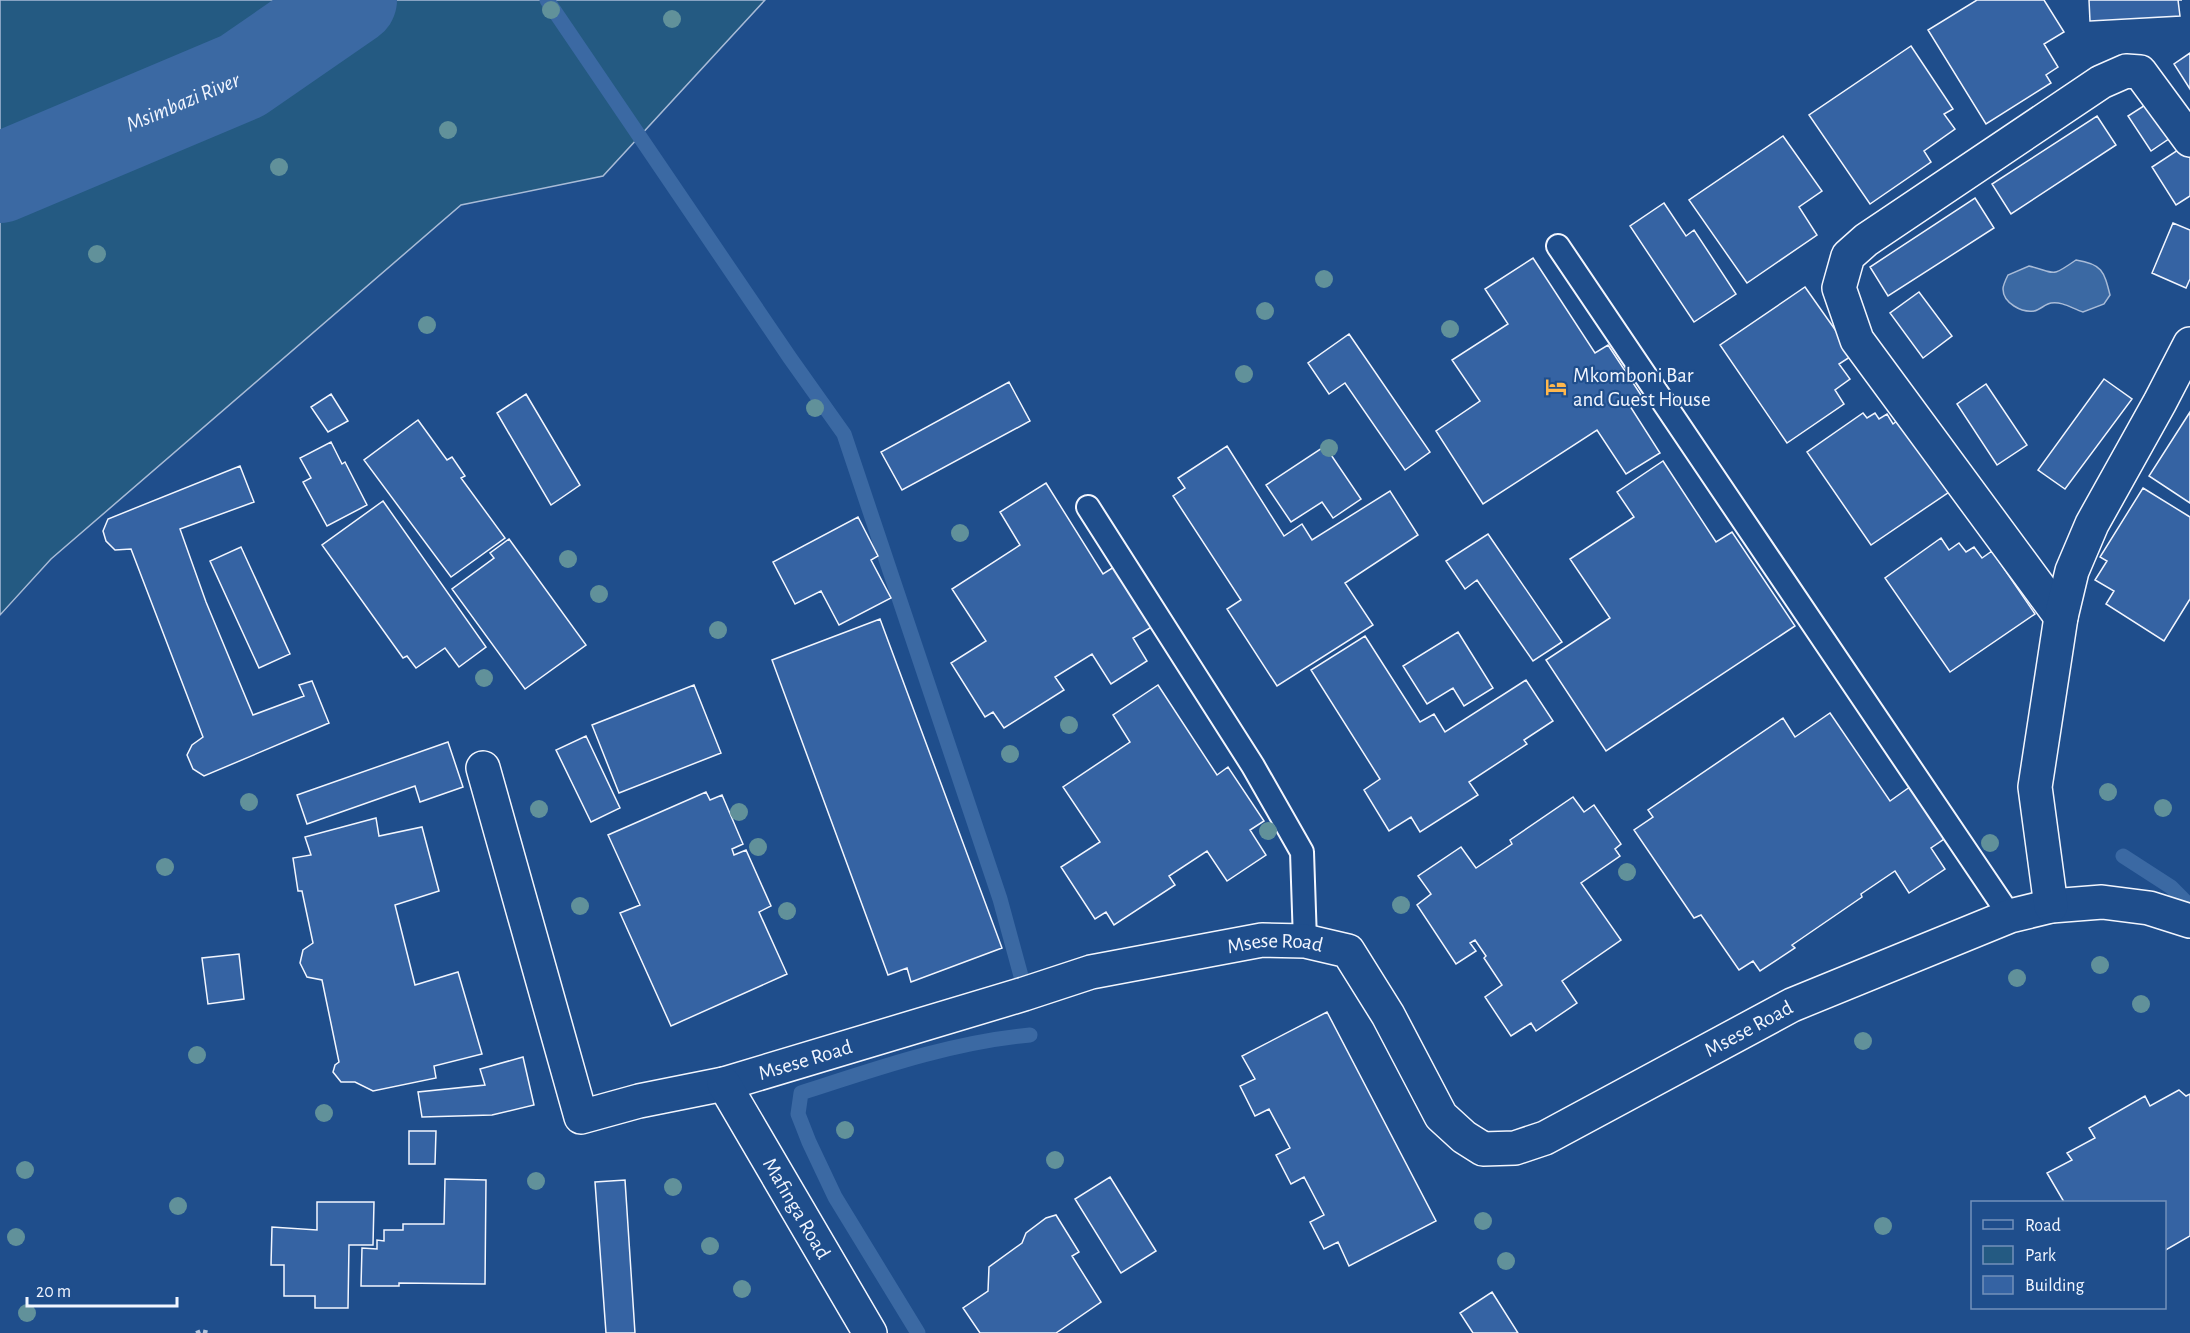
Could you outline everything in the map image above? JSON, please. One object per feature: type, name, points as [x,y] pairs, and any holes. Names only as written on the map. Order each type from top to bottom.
[{"type":"street","points":[[2061,617],[1857,340],[1839,288],[1848,256],[1866,240],[2101,82],[2126,71],[2140,72],[2190,140]]},
{"type":"street","points":[[2051,906],[2035,787],[2061,617],[2072,571],[2092,524],[2190,344]]},
{"type":"street","name":"Msese Road","points":[[483,768],[581,1117],[639,1101],[724,1084],[1091,972],[1262,940],[1305,941],[1348,951],[1388,1015],[1441,1116],[1464,1137],[1483,1149],[1515,1148],[1545,1138],[1792,1005],[2010,916],[2051,906],[2103,902],[2149,908],[2190,921]]},
{"type":"street","name":"Mafinga Road","points":[[724,1084],[870,1333]]},
{"type":"lane","points":[[1558,246],[2010,916]]},
{"type":"lane","points":[[1088,507],[1253,766],[1302,852],[1305,941]]},
{"type":"path","points":[[196,1333],[201,1331],[210,1333]]},
{"type":"green space","points":[[0,0],[765,0],[603,176],[461,205],[51,559],[0,615]]},
{"type":"shaded area","points":[[2076,260],[2097,267],[2103,274],[2110,295],[2104,304],[2083,312],[2055,303],[2029,311],[2019,309],[2006,299],[2003,289],[2008,275],[2029,266],[2057,272]]},
{"type":"building","points":[[1977,0],[2044,0],[2064,32],[2044,44],[2058,67],[2046,75],[2051,83],[1986,124],[1928,30]]},
{"type":"building","points":[[2089,0],[2178,0],[2180,16],[2090,21]]},
{"type":"building","points":[[1911,46],[1953,109],[1944,114],[1955,129],[1924,151],[1931,162],[1870,204],[1809,115]]},
{"type":"building","points":[[2190,53],[2190,89],[2174,64]]},
{"type":"building","points":[[2153,100],[2176,134],[2151,151],[2128,116]]},
{"type":"building","points":[[2097,116],[2116,145],[2011,214],[1992,184]]},
{"type":"building","points":[[1783,136],[1822,191],[1799,207],[1817,235],[1747,283],[1689,200]]},
{"type":"building","points":[[2184,146],[2190,156],[2190,196],[2176,205],[2152,167]]},
{"type":"building","points":[[1975,198],[1994,228],[1888,296],[1870,267]]},
{"type":"building","points":[[1664,203],[1686,236],[1694,230],[1736,294],[1694,322],[1630,226]]},
{"type":"building","points":[[2173,223],[2190,230],[2190,279],[2186,288],[2152,273]]},
{"type":"building","points":[[1533,258],[1595,353],[1608,345],[1641,395],[1628,403],[1660,453],[1626,474],[1597,430],[1483,504],[1436,431],[1480,401],[1452,360],[1508,324],[1485,289]]},
{"type":"building","points":[[1805,287],[1853,355],[1839,364],[1850,379],[1835,390],[1844,404],[1787,443],[1720,345]]},
{"type":"building","points":[[1919,292],[1952,336],[1923,358],[1890,313]]},
{"type":"building","points":[[1349,334],[1430,452],[1405,470],[1345,383],[1329,394],[1308,363]]},
{"type":"building","points":[[2104,379],[2132,399],[2065,489],[2038,470]]},
{"type":"building","points":[[1009,382],[1030,421],[902,490],[881,452]]},
{"type":"building","points":[[1986,384],[2027,445],[1997,465],[1957,404]]},
{"type":"building","points":[[331,394],[348,421],[328,432],[311,407]]},
{"type":"building","points":[[526,394],[580,485],[551,505],[497,413]]},
{"type":"building","points":[[2190,412],[2190,503],[2149,476]]},
{"type":"building","points":[[1863,413],[1867,418],[1875,413],[1879,419],[1887,414],[1893,424],[1902,417],[1958,486],[1871,545],[1807,452]]},
{"type":"building","points":[[418,420],[447,460],[452,457],[465,476],[461,478],[505,538],[451,577],[364,460]]},
{"type":"building","points":[[331,442],[342,464],[345,462],[367,505],[327,526],[303,482],[311,478],[300,458]]},
{"type":"building","points":[[1227,446],[1284,536],[1302,524],[1312,540],[1390,491],[1418,535],[1345,583],[1373,625],[1277,686],[1227,609],[1241,600],[1173,496],[1185,488],[1178,478]]},
{"type":"building","points":[[1325,446],[1361,499],[1333,518],[1322,502],[1291,522],[1266,485]]},
{"type":"building","points":[[1663,461],[1716,542],[1732,532],[1795,626],[1606,751],[1546,660],[1610,618],[1570,559],[1634,517],[1617,492]]},
{"type":"building","points":[[240,466],[254,502],[180,529],[206,602],[253,715],[304,696],[299,685],[312,681],[329,723],[204,776],[193,769],[187,755],[192,745],[203,737],[131,549],[115,550],[106,541],[103,531],[108,519]]},
{"type":"building","points":[[1046,483],[1103,574],[1117,565],[1155,625],[1133,638],[1147,661],[1111,684],[1092,654],[1055,677],[1064,690],[1004,728],[993,712],[985,717],[951,663],[986,641],[952,589],[1020,545],[1000,512]]},
{"type":"building","points":[[2143,488],[2190,517],[2190,599],[2164,641],[2106,604],[2114,591],[2095,580],[2107,561],[2100,557]]},
{"type":"building","points":[[383,501],[486,647],[459,667],[445,648],[416,668],[407,656],[403,658],[322,545]]},
{"type":"building","points":[[858,517],[878,556],[871,560],[891,598],[839,625],[821,591],[795,604],[773,562]]},
{"type":"building","points":[[1488,534],[1562,642],[1533,661],[1477,580],[1465,589],[1446,561]]},
{"type":"building","points":[[1941,538],[1949,550],[1959,543],[1966,552],[1974,547],[1982,558],[1992,551],[2035,614],[1950,672],[1885,578]]},
{"type":"building","points":[[509,539],[586,645],[525,689],[452,589],[494,558],[490,553]]},
{"type":"building","points":[[241,547],[290,654],[259,668],[210,561]]},
{"type":"building","points":[[880,619],[1002,948],[911,982],[907,968],[888,975],[772,660]]},
{"type":"building","points":[[1458,632],[1493,688],[1464,706],[1453,688],[1427,704],[1403,666]]},
{"type":"building","points":[[1365,636],[1420,722],[1434,714],[1445,732],[1526,680],[1553,721],[1524,740],[1527,744],[1469,782],[1478,795],[1420,832],[1411,817],[1389,831],[1364,790],[1380,779],[1311,670]]},
{"type":"building","points":[[694,685],[721,753],[619,793],[592,725]]},
{"type":"building","points":[[1158,685],[1217,775],[1228,767],[1264,821],[1250,830],[1266,855],[1227,881],[1207,851],[1169,876],[1175,885],[1114,925],[1106,912],[1095,919],[1061,867],[1100,842],[1063,787],[1130,742],[1113,715]]},
{"type":"building","points":[[1830,713],[1890,801],[1914,784],[1950,835],[1931,848],[1945,869],[1909,893],[1895,871],[1861,894],[1862,897],[1792,945],[1795,948],[1760,971],[1753,961],[1739,970],[1701,915],[1694,918],[1634,830],[1653,817],[1648,810],[1783,718],[1795,737]]},
{"type":"building","points":[[586,736],[620,808],[591,822],[556,750]]},
{"type":"building","points":[[448,742],[463,787],[420,802],[415,786],[307,824],[297,795]]},
{"type":"building","points":[[706,792],[710,800],[722,795],[743,844],[732,849],[734,855],[746,850],[771,906],[759,912],[787,974],[671,1026],[620,913],[640,905],[608,835]]},
{"type":"building","points":[[1573,797],[1584,812],[1594,805],[1621,844],[1615,849],[1620,856],[1581,883],[1621,940],[1562,981],[1577,1003],[1536,1031],[1531,1023],[1511,1036],[1485,997],[1502,985],[1484,958],[1486,956],[1475,940],[1470,943],[1476,951],[1456,964],[1417,905],[1431,894],[1418,876],[1461,847],[1476,868],[1512,844],[1510,840]]},
{"type":"building","points":[[376,818],[379,836],[422,827],[439,891],[395,905],[415,985],[458,972],[482,1054],[434,1066],[436,1078],[373,1091],[355,1082],[341,1082],[333,1072],[335,1065],[339,1062],[322,980],[307,977],[300,963],[303,950],[313,943],[302,891],[298,891],[293,858],[311,855],[305,837]]},
{"type":"building","points":[[239,954],[244,999],[208,1004],[202,958]]},
{"type":"building","points":[[1327,1012],[1436,1221],[1349,1266],[1338,1242],[1324,1249],[1310,1222],[1324,1215],[1304,1177],[1291,1184],[1276,1155],[1290,1148],[1269,1109],[1255,1116],[1240,1086],[1255,1079],[1242,1056]]},
{"type":"building","points":[[523,1057],[534,1105],[492,1115],[422,1117],[418,1092],[485,1085],[480,1069]]},
{"type":"building","points":[[2179,1090],[2186,1096],[2190,1094],[2190,1236],[2166,1250],[2166,1201],[2063,1201],[2047,1173],[2072,1160],[2067,1153],[2095,1138],[2089,1128],[2145,1096],[2150,1106]]},
{"type":"building","points":[[409,1131],[436,1131],[435,1164],[409,1164]]},
{"type":"building","points":[[1110,1177],[1156,1251],[1121,1273],[1075,1199]]},
{"type":"building","points":[[445,1179],[486,1180],[485,1284],[399,1283],[399,1286],[361,1286],[362,1248],[377,1249],[377,1240],[384,1241],[384,1230],[403,1230],[403,1224],[444,1224]]},
{"type":"building","points":[[625,1180],[635,1333],[606,1333],[595,1182]]},
{"type":"building","points":[[317,1202],[374,1202],[373,1245],[349,1245],[348,1308],[315,1308],[315,1296],[284,1296],[284,1265],[271,1265],[272,1227],[317,1230]]},
{"type":"building","points":[[1056,1215],[1079,1252],[1072,1256],[1101,1302],[1056,1333],[980,1333],[963,1308],[988,1291],[989,1267],[1022,1243],[1026,1233],[1046,1218]]},
{"type":"building","points":[[1492,1292],[1518,1333],[1473,1333],[1460,1313]]},
{"type":"waterway","name":"Msimbazi River","points":[[0,178],[242,76],[352,0]]},
{"type":"waterway","points":[[547,0],[844,434],[1000,899],[1021,976]]},
{"type":"waterway","points":[[2123,856],[2171,887],[2190,906]]},
{"type":"waterway","points":[[918,1333],[835,1197],[798,1114],[801,1093],[943,1050],[1030,1035]]},
{"type":"place","name":"Mkomboni Bar and Guest House","points":[[1556,387]]}]
